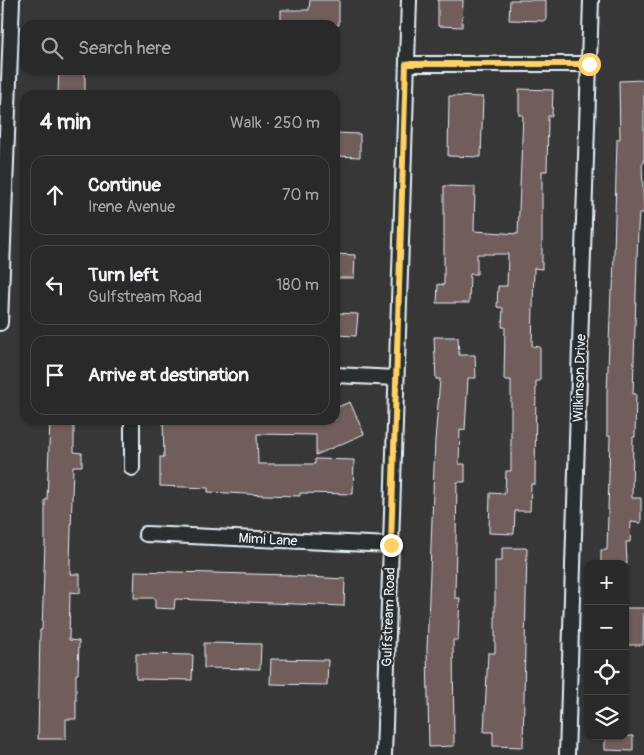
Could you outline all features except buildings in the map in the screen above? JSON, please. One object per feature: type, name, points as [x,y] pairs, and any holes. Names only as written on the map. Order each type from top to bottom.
[{"type":"street","points":[[0,323],[12,0]]},
{"type":"street","name":"Gulfstream Road","points":[[384,755],[409,0]]},
{"type":"street","name":"Wilkinson Drive","points":[[566,755],[591,0]]},
{"type":"street","points":[[406,64],[589,64]]},
{"type":"street","points":[[340,375],[396,378]]},
{"type":"street","points":[[132,425],[132,468]]},
{"type":"street","name":"Mimi Lane","points":[[146,534],[391,545]]},
{"type":"route","points":[[391,545],[406,64],[589,64]]}]
